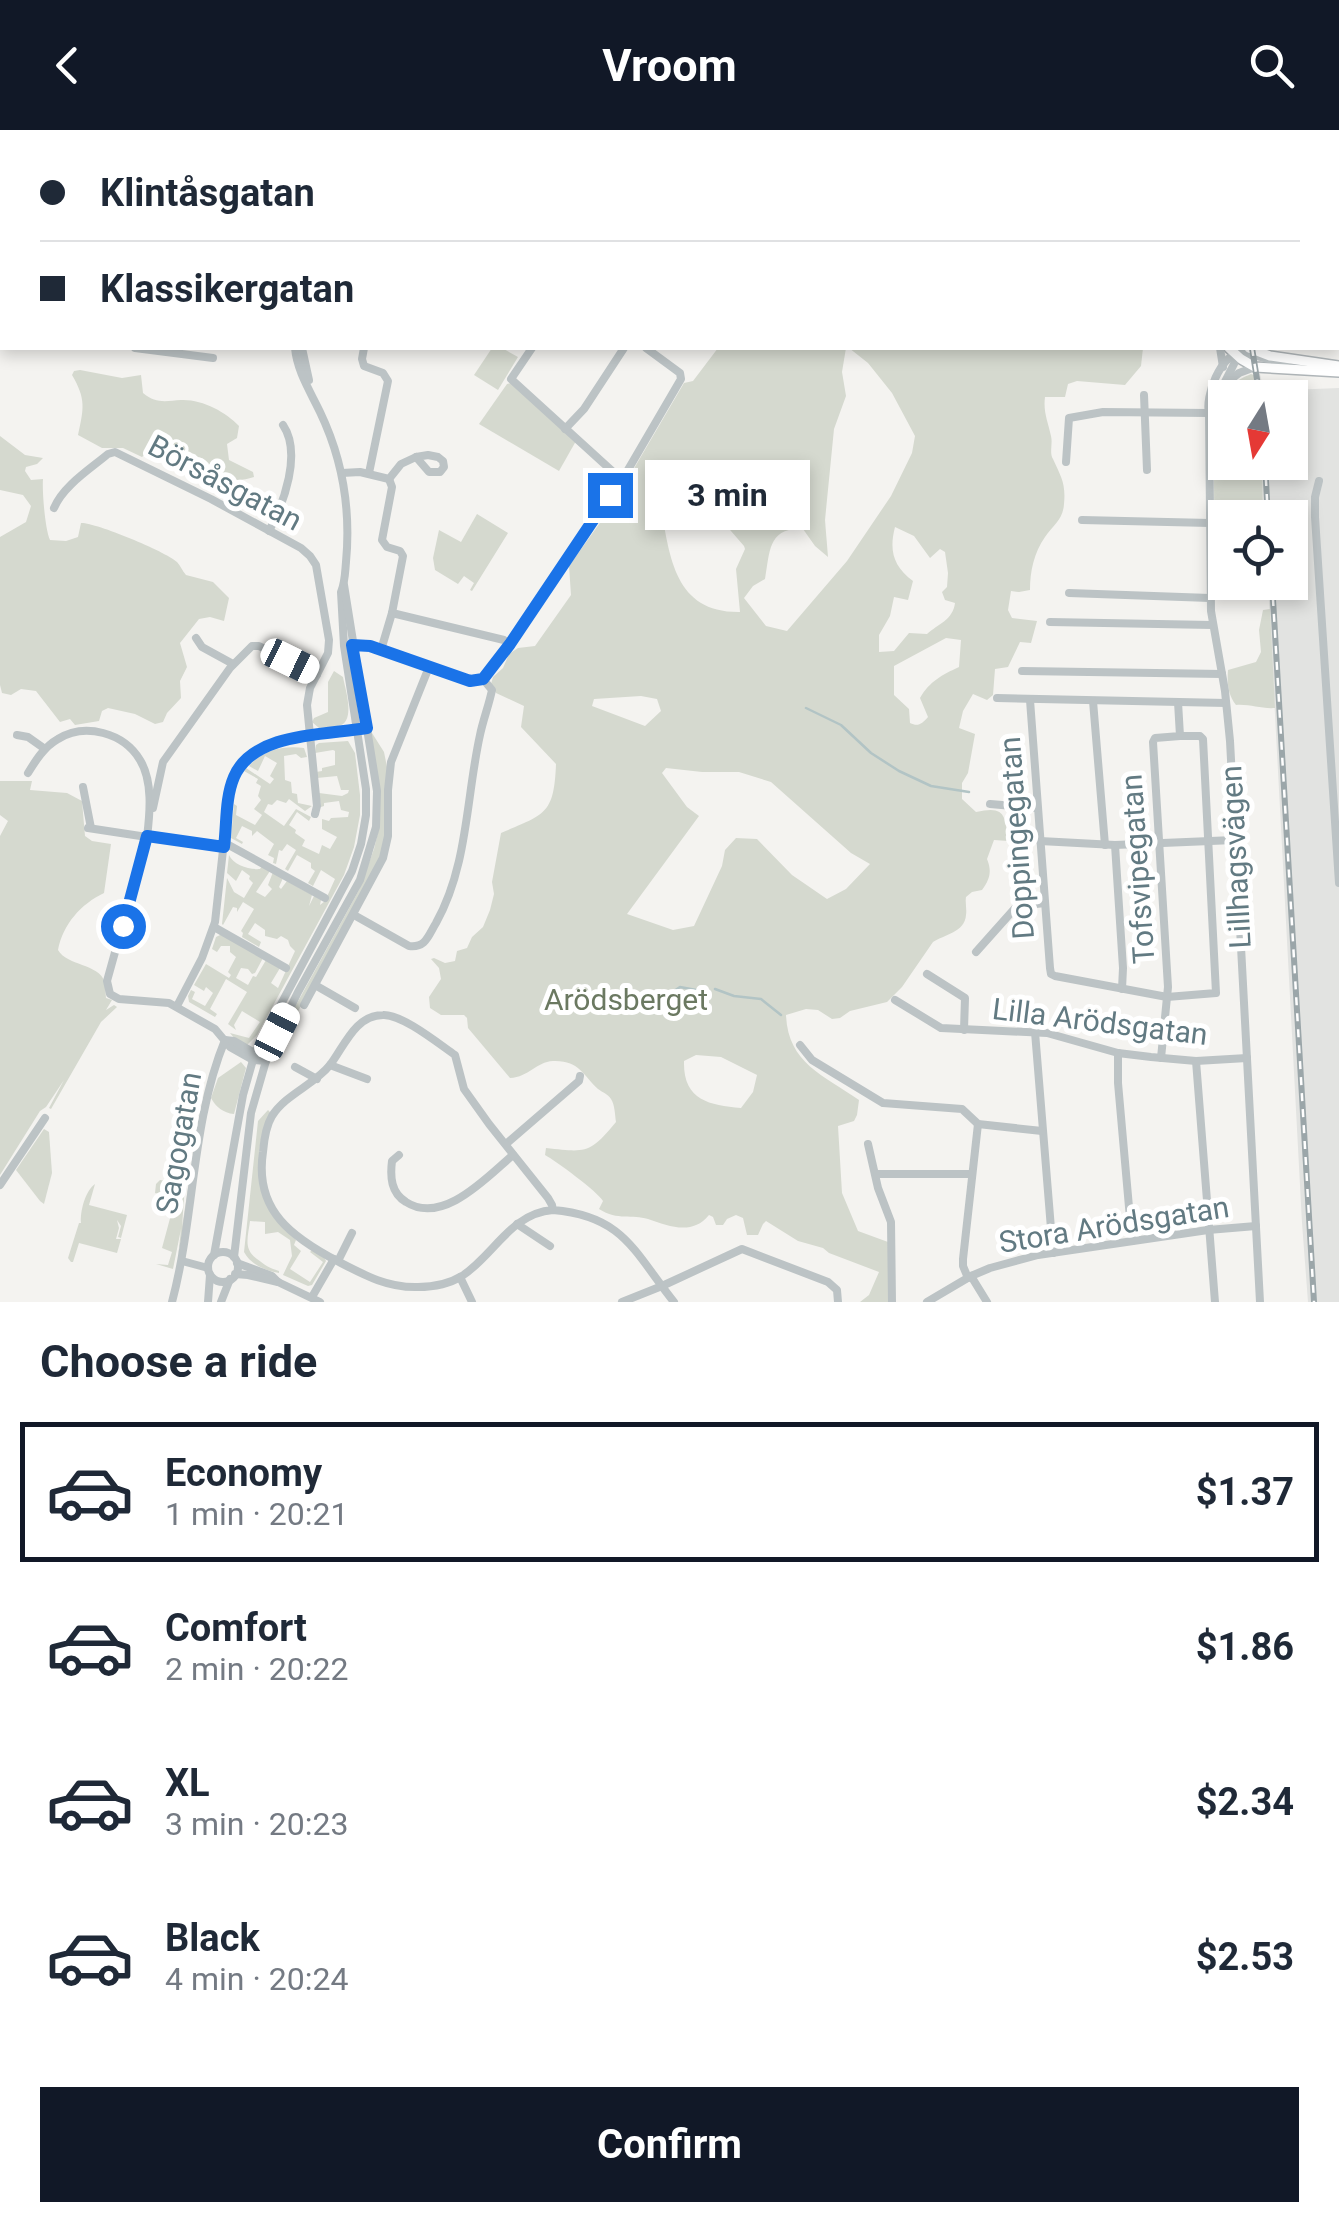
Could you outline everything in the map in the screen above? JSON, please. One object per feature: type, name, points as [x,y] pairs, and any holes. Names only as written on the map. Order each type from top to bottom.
[{"type":"main road","points":[[1234,350],[1255,366],[1339,369]]},
{"type":"main road","points":[[1254,350],[1339,369]]},
{"type":"street","points":[[151,350],[213,358]]},
{"type":"street","points":[[221,1302],[233,1277],[251,1114],[266,1061],[277,1032],[360,880],[376,827],[378,799],[362,729],[340,592],[344,585],[348,528],[342,473],[299,350]]},
{"type":"street","points":[[364,350],[364,366],[384,374],[388,381],[370,474]]},
{"type":"street","points":[[531,350],[511,379],[622,480]]},
{"type":"street","points":[[565,428],[584,409],[623,350]]},
{"type":"street","points":[[348,646],[365,644],[470,681],[483,679],[622,480],[682,376],[649,350]]},
{"type":"street","name":"Lillhagsvägen","points":[[1216,380],[1223,367],[1220,350]]},
{"type":"street","points":[[1223,367],[1234,350],[1281,362],[1317,363]]},
{"type":"street","name":"Lillhagsvägen","points":[[1225,380],[1234,364],[1234,350]]},
{"type":"street","points":[[1230,380],[1255,366]]},
{"type":"street","points":[[1144,395],[1146,470]]},
{"type":"street","points":[[1066,462],[1069,418],[1089,413],[1208,413]]},
{"type":"street","points":[[269,530],[283,500],[289,472],[290,436],[283,424]]},
{"type":"street","name":"Börsåsgatan","points":[[54,508],[71,486],[115,452],[306,552],[316,566],[329,640],[328,654],[310,688],[306,705],[316,814]]},
{"type":"street","points":[[382,650],[402,556],[382,540],[392,488],[390,479],[401,464],[416,457]]},
{"type":"street","points":[[342,473],[354,471],[390,479]]},
{"type":"street","points":[[1319,481],[1314,517],[1335,768],[1339,883]]},
{"type":"street","points":[[1082,520],[1208,523]]},
{"type":"street","points":[[1070,592],[1208,598]]},
{"type":"street","name":"Lillhagsvägen","points":[[1210,600],[1226,702],[1260,1302]]},
{"type":"street","points":[[392,613],[510,644]]},
{"type":"street","points":[[1050,622],[1212,625]]},
{"type":"street","points":[[196,638],[202,648],[233,664]]},
{"type":"street","points":[[150,810],[163,762],[233,664],[252,646],[317,675]]},
{"type":"street","points":[[304,1004],[383,858],[388,836],[391,762],[429,667]]},
{"type":"street","points":[[1022,671],[1222,674]]},
{"type":"street","points":[[354,914],[416,947],[424,944],[445,907],[457,878],[480,734],[492,690],[483,679]]},
{"type":"street","points":[[997,698],[1226,702]]},
{"type":"street","name":"Doppingegatan","points":[[1030,700],[1051,974],[1167,997],[1216,993],[1208,840]]},
{"type":"street","points":[[1093,701],[1123,968],[1122,989]]},
{"type":"street","points":[[1178,702],[1180,736],[1202,737],[1208,840]]},
{"type":"street","points":[[177,1006],[214,927],[231,787],[244,762],[267,746],[362,729]]},
{"type":"street","points":[[208,1302],[210,1264],[254,1057],[356,858],[366,815],[362,729]]},
{"type":"street","points":[[28,774],[44,749],[81,731],[121,740],[142,764],[150,810],[147,836],[107,980],[110,994],[161,1000],[177,1006],[225,1040],[234,1041],[266,1061]]},
{"type":"street","points":[[17,735],[28,737],[44,749]]},
{"type":"street","name":"Tofsvipegatan","points":[[1162,1058],[1167,997],[1154,739],[1180,736]]},
{"type":"street","points":[[84,787],[89,828],[225,845],[325,898]]},
{"type":"street","points":[[990,804],[1037,808]]},
{"type":"street","points":[[1040,842],[1110,845],[1234,840]]},
{"type":"street","points":[[976,952],[1018,906],[1044,903]]},
{"type":"street","points":[[214,927],[286,968]]},
{"type":"street","points":[[927,974],[965,998],[964,1030]]},
{"type":"street","points":[[314,985],[355,1008]]},
{"type":"street","name":"Lilla Arödsgatan","points":[[896,1000],[941,1028],[1035,1032],[1118,1053],[1162,1058],[1248,1058]]},
{"type":"street","points":[[553,1210],[464,1090],[455,1056],[385,1014],[365,1020],[330,1065],[280,1106],[265,1137],[263,1187],[273,1211],[287,1229],[311,1247],[373,1280],[404,1287],[435,1286],[460,1277],[517,1224],[553,1210],[593,1217],[614,1230],[628,1242],[674,1302]]},
{"type":"street","points":[[1035,1032],[1053,1253]]},
{"type":"street","name":"Sagogatan","points":[[172,1302],[207,1093],[225,1040]]},
{"type":"street","points":[[800,1045],[812,1060],[883,1103],[962,1109],[978,1124],[1042,1131]]},
{"type":"street","points":[[1118,1053],[1132,1241]]},
{"type":"street","points":[[1196,1060],[1214,1302]]},
{"type":"street","points":[[330,1065],[367,1079]]},
{"type":"street","points":[[295,1067],[316,1079]]},
{"type":"street","points":[[506,1144],[579,1081],[580,1076]]},
{"type":"street","points":[[0,1185],[45,1118]]},
{"type":"street","points":[[978,1124],[963,1266],[986,1302]]},
{"type":"street","points":[[868,1144],[878,1188],[892,1222],[892,1302]]},
{"type":"street","points":[[399,1156],[392,1161],[393,1187],[404,1202],[426,1208],[460,1199],[513,1155]]},
{"type":"street","points":[[877,1174],[972,1174]]},
{"type":"street","points":[[517,1224],[550,1246]]},
{"type":"street","name":"Stora Arödsgatan","points":[[928,1302],[970,1277],[1018,1260],[1256,1226]]},
{"type":"street","points":[[210,1264],[222,1282],[248,1274],[278,1282],[316,1300],[352,1234]]},
{"type":"street","points":[[311,1247],[316,1238]]},
{"type":"street","points":[[622,1302],[746,1249],[828,1282],[836,1290],[838,1302]]},
{"type":"street","points":[[210,1264],[225,1252],[278,1282]]},
{"type":"street","name":"Sagogatan","points":[[182,1258],[210,1264]]},
{"type":"street","points":[[460,1277],[472,1302]]},
{"type":"shaded area","points":[[1339,388],[1339,1302],[1308,1302],[1269,600],[1308,600],[1308,500],[1263,500],[1262,480],[1308,480],[1308,389]]},
{"type":"green space","points":[[491,350],[506,350],[518,357],[498,390],[474,375]]},
{"type":"green space","name":"Arödsberget","points":[[716,350],[846,350],[842,372],[846,396],[834,429],[825,520],[828,557],[803,529],[783,532],[770,550],[765,579],[744,598],[766,626],[787,631],[847,561],[891,496],[912,453],[915,436],[892,393],[868,363],[852,350],[1143,350],[1141,366],[1125,385],[1077,381],[1068,384],[1065,397],[1045,397],[1052,456],[1064,485],[1063,510],[1038,549],[1030,590],[1011,591],[1008,610],[1012,618],[1037,621],[1031,643],[1020,642],[1008,667],[995,669],[993,695],[987,700],[973,694],[959,728],[975,734],[968,773],[962,783],[962,799],[976,812],[999,812],[1006,825],[1008,841],[994,840],[987,859],[987,882],[982,890],[966,897],[962,925],[933,942],[887,1002],[850,1011],[840,1018],[832,1019],[818,1010],[806,1009],[786,1015],[788,1031],[800,1056],[859,1100],[854,1121],[838,1126],[842,1193],[858,1231],[888,1242],[888,1302],[860,1302],[869,1295],[879,1272],[798,1241],[766,1221],[758,1235],[747,1235],[743,1218],[736,1215],[723,1225],[716,1225],[709,1215],[695,1225],[680,1227],[612,1215],[599,1209],[603,1201],[600,1197],[545,1155],[546,1148],[586,1149],[599,1141],[616,1122],[610,1097],[580,1069],[562,1061],[547,1062],[510,1078],[468,1028],[464,1015],[441,1015],[430,1008],[429,997],[441,979],[439,968],[431,959],[455,961],[457,951],[467,948],[490,910],[501,833],[537,816],[553,794],[556,764],[521,727],[524,706],[496,693],[491,684],[493,677],[503,668],[509,654],[518,648],[535,646],[571,595],[569,566],[612,506],[684,383],[693,381]],"holes":[[[691,485],[744,546],[736,569],[740,612],[718,610],[702,603],[689,593],[673,563],[661,508],[680,487]],[[895,527],[914,536],[930,558],[940,549],[945,552],[947,587],[942,592],[945,600],[955,603],[948,618],[927,634],[909,633],[894,651],[879,652],[879,635],[890,616],[894,597],[908,600],[913,581],[894,557]],[[946,638],[961,640],[959,667],[937,679],[920,698],[928,717],[918,725],[910,723],[909,709],[894,695],[894,666]],[[594,699],[657,699],[661,711],[645,726],[592,706]],[[666,768],[739,772],[771,782],[851,853],[870,864],[846,889],[827,899],[792,875],[757,839],[736,838],[725,850],[722,866],[694,926],[673,930],[627,914],[699,816],[687,807],[662,773]],[[696,1055],[721,1057],[757,1075],[753,1092],[741,1108],[700,1098],[688,1084],[684,1061]]]},
{"type":"green space","points":[[80,370],[122,378],[141,375],[143,393],[152,399],[197,402],[220,411],[239,426],[237,438],[227,444],[229,460],[253,472],[254,477],[227,478],[202,458],[165,442],[155,441],[142,457],[123,448],[102,448],[78,435],[82,404],[72,375]]},
{"type":"green space","points":[[511,383],[576,441],[559,471],[479,424]]},
{"type":"green space","points":[[0,436],[25,455],[43,458],[25,471],[31,480],[43,479],[50,540],[78,537],[81,523],[100,527],[170,557],[186,575],[213,582],[229,598],[224,621],[199,619],[180,643],[187,667],[180,681],[181,698],[163,722],[155,724],[135,714],[108,708],[102,711],[99,721],[75,725],[70,719],[60,722],[36,691],[2,693],[0,537],[26,522],[31,506],[23,495],[0,490]]},
{"type":"green space","points":[[1214,480],[1262,480],[1263,500],[1214,500]]},
{"type":"green space","points":[[477,514],[508,533],[472,591],[474,583],[464,576],[458,584],[435,570],[433,558],[439,530],[461,542]]},
{"type":"green space","points":[[1270,609],[1275,708],[1236,705],[1229,689],[1228,670],[1256,662],[1261,652],[1259,630],[1263,610]]},
{"type":"green space","points":[[334,671],[343,677],[347,718],[340,725],[319,728],[312,722],[328,712],[328,682]]},
{"type":"green space","points":[[367,709],[372,733],[384,752],[387,767],[382,853],[274,1052],[359,890],[374,849],[379,828]]},
{"type":"green space","points":[[348,741],[355,753],[360,795],[354,847],[344,875],[257,1035],[247,1045],[230,1033],[249,1038],[260,1022],[242,1011],[234,1025],[236,1030],[228,1024],[247,992],[226,979],[210,1009],[217,1014],[215,1017],[189,1002],[191,990],[195,992],[192,999],[205,1006],[213,993],[194,985],[206,964],[229,978],[231,975],[228,972],[236,957],[230,946],[221,946],[217,952],[212,949],[216,937],[222,934],[263,958],[255,973],[241,968],[236,978],[248,985],[266,960],[280,968],[271,983],[278,988],[295,951],[288,940],[265,936],[265,930],[255,923],[248,934],[261,942],[259,947],[242,937],[241,931],[254,909],[243,902],[237,912],[233,907],[222,924],[227,878],[234,892],[244,898],[253,883],[242,870],[236,881],[227,873],[229,855],[242,866],[262,866],[270,871],[256,892],[265,897],[272,889],[268,885],[273,872],[283,878],[281,889],[287,881],[312,895],[309,906],[314,896],[321,900],[320,905],[325,901],[335,879],[321,870],[313,886],[308,883],[315,871],[311,863],[297,855],[288,871],[285,869],[296,850],[287,844],[279,850],[276,864],[273,863],[274,858],[268,855],[274,844],[257,831],[252,836],[252,831],[242,826],[236,838],[242,844],[231,838],[234,804],[236,815],[255,825],[262,815],[254,809],[261,800],[261,786],[256,783],[258,779],[244,771],[246,768],[270,784],[277,763],[265,756],[258,771],[249,766],[274,750],[304,748],[307,757],[284,756],[285,780],[291,782],[298,803],[312,806],[305,811],[289,799],[286,803],[277,800],[268,804],[264,812],[284,826],[296,809],[311,817],[309,821],[297,812],[289,825],[305,840],[302,846],[319,854],[322,845],[330,849],[337,837],[322,829],[322,819],[348,817],[349,812],[341,810],[339,801],[321,807],[319,793],[342,796],[349,790],[341,790],[337,776],[317,778],[316,772],[335,765],[335,751],[315,753],[316,745]]},
{"type":"green space","points":[[0,781],[32,781],[30,790],[67,793],[82,801],[85,836],[111,844],[104,893],[74,916],[58,950],[68,959],[96,971],[105,982],[106,998],[112,1000],[106,1010],[117,1007],[101,1022],[51,1109],[64,1080],[0,1175],[0,836],[8,821],[0,815]]},
{"type":"green space","points":[[241,1062],[246,1068],[234,1114],[220,1109],[211,1098],[218,1078]]},
{"type":"green space","points":[[268,1110],[271,1113],[264,1129],[259,1163],[274,1213],[301,1251],[290,1269],[310,1282],[323,1262],[310,1252],[326,1261],[308,1286],[283,1275],[292,1256],[290,1240],[278,1232],[265,1234],[265,1222],[250,1221],[248,1247],[257,1259],[279,1273],[259,1267],[244,1252],[258,1121]]},
{"type":"green space","points":[[44,1129],[49,1132],[52,1173],[44,1204],[16,1170]]},
{"type":"green space","points":[[160,1180],[185,1184],[182,1227],[190,1189],[178,1257],[181,1229],[173,1269],[156,1264],[168,1265],[172,1252],[162,1248],[179,1185],[166,1181],[162,1195],[155,1193]]},
{"type":"green space","points":[[95,1184],[89,1205],[127,1215],[121,1238],[117,1220],[116,1239],[121,1239],[117,1253],[79,1243],[71,1262],[68,1258],[84,1202]]},
{"type":"waterway","points":[[806,708],[841,725],[871,753],[899,771],[931,786],[969,792]]},
{"type":"waterway","points":[[659,1001],[680,987],[707,992]]},
{"type":"waterway","points":[[715,989],[761,999],[781,1015]]},
{"type":"railway","points":[[1252,350],[1257,380]]},
{"type":"railway","points":[[1266,480],[1267,500]]},
{"type":"railway","points":[[1273,600],[1314,1302]]},
{"type":"route","points":[[123,926],[147,836],[224,847],[232,784],[238,770],[253,754],[276,743],[367,728],[352,645],[365,644],[470,681],[483,679],[610,495]]}]
